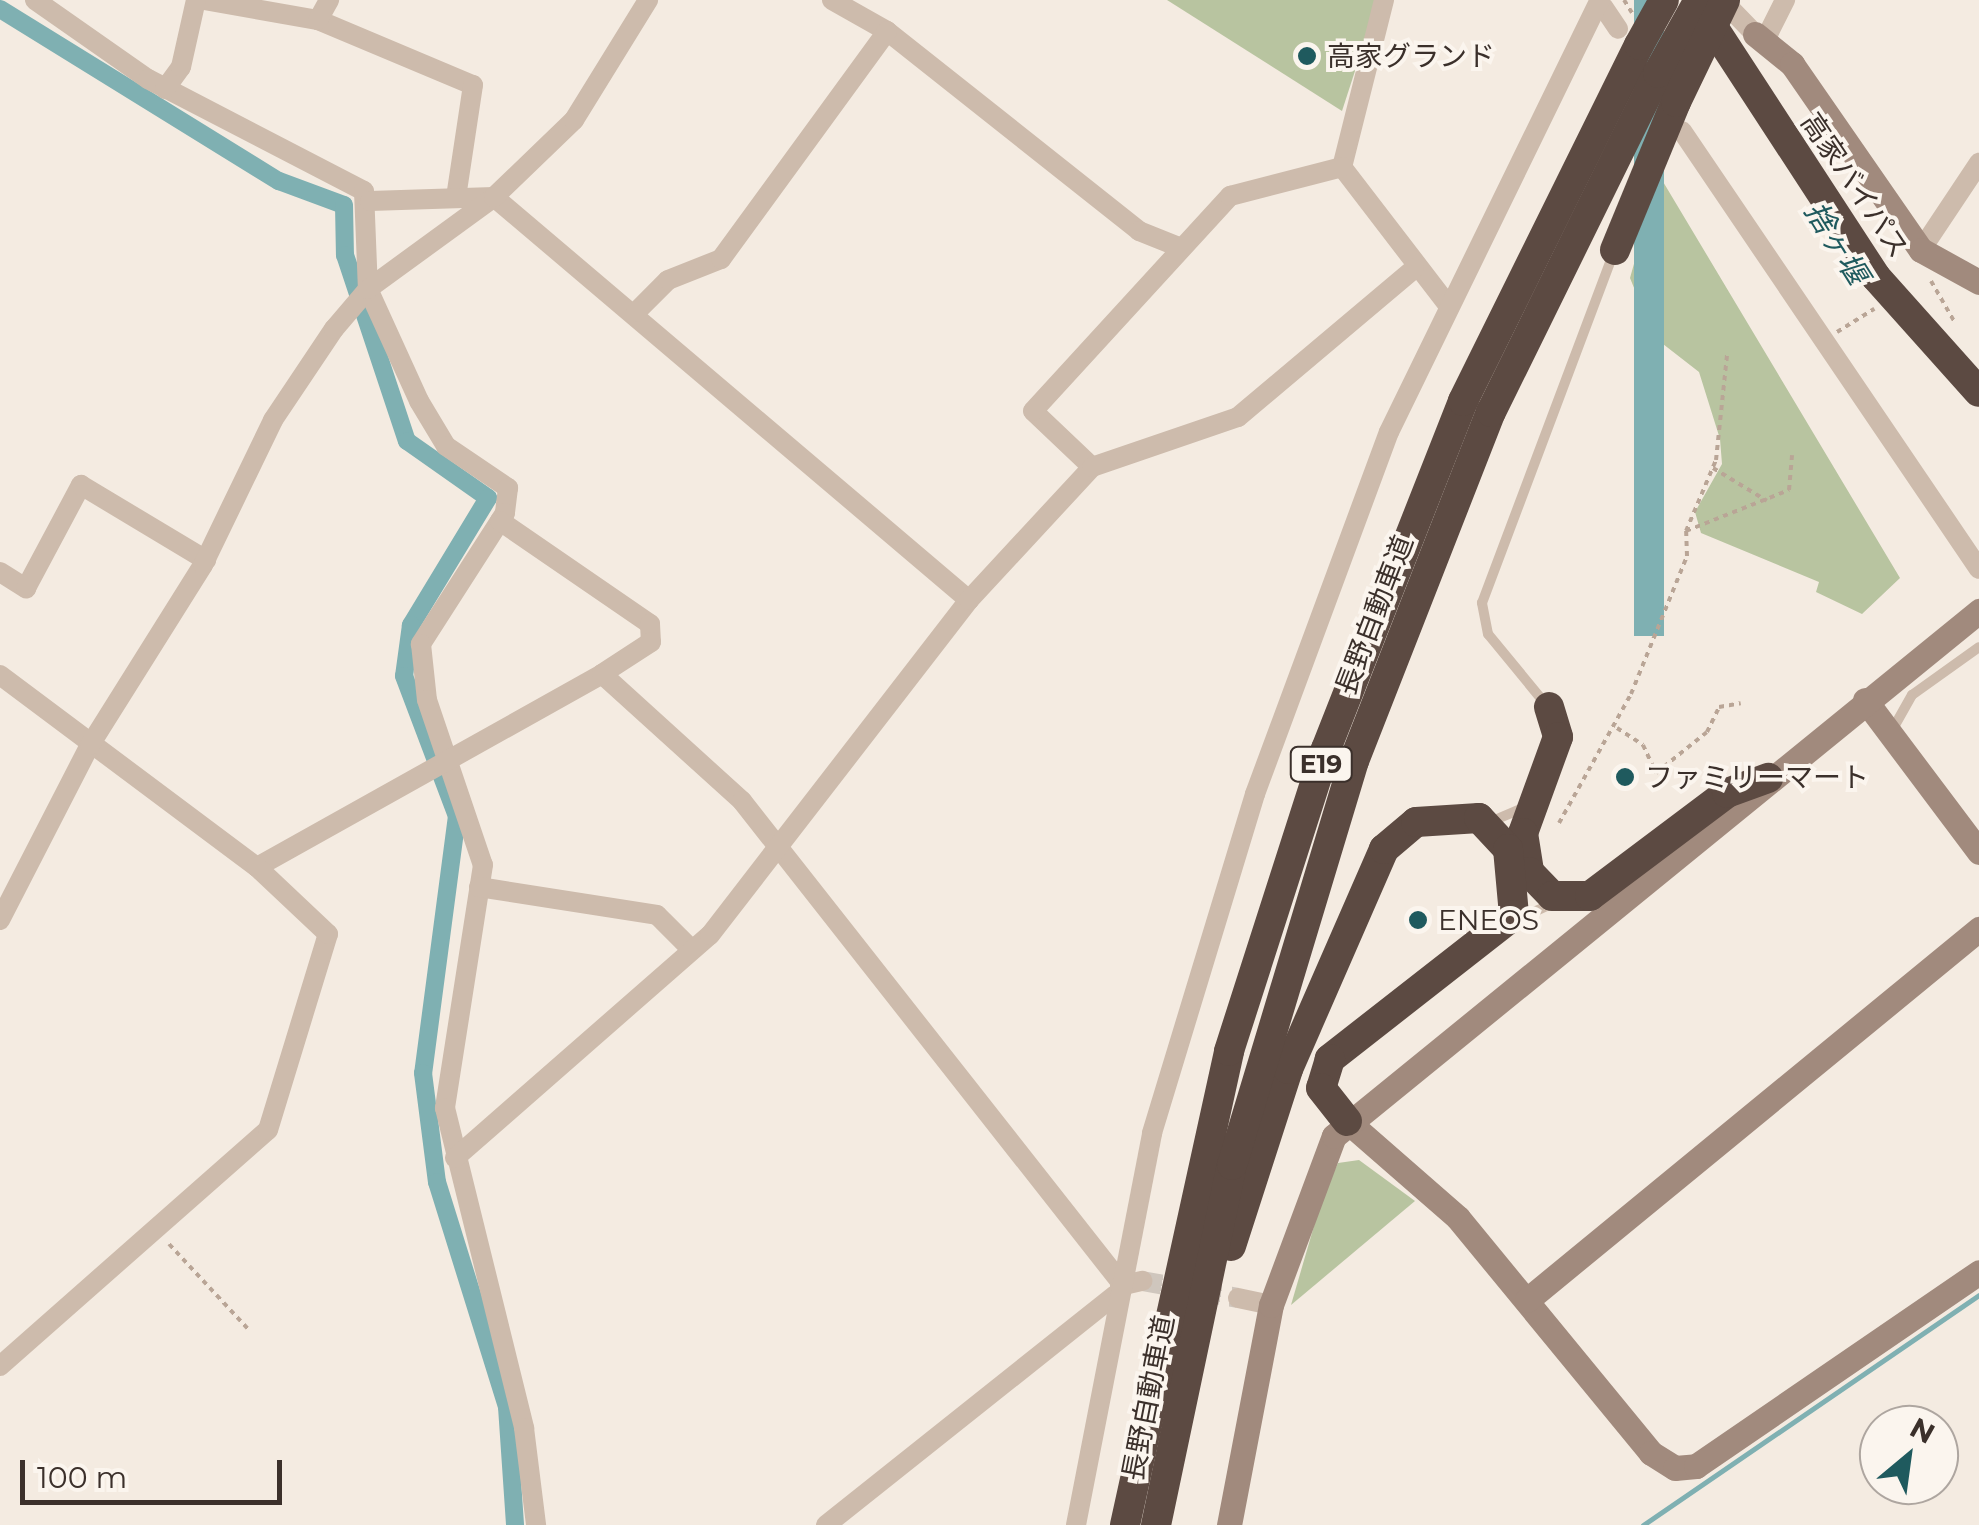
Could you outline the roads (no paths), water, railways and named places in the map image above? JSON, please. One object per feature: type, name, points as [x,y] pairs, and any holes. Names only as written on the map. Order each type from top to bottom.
[{"type":"highway","name":"長野自動車道","points":[[1126,1525],[1230,1051],[1332,730],[1463,401],[1629,37],[1664,0]]},
{"type":"highway","name":"長野自動車道","points":[[1159,1525],[1232,1165],[1354,761],[1491,412],[1697,0]]},
{"type":"highway","name":"高家バイパス","points":[[1697,0],[1876,277],[1979,392]]},
{"type":"highway","points":[[1615,250],[1679,116],[1723,0]]},
{"type":"highway","points":[[1549,708],[1558,737],[1523,833],[1529,872],[1564,899],[1590,896],[1727,793],[1768,778]]},
{"type":"highway","points":[[1159,1525],[1266,1136],[1384,849],[1416,822],[1490,822],[1504,838],[1518,888],[1506,925],[1330,1058],[1322,1088],[1347,1121]]},
{"type":"street","points":[[35,0],[164,89],[370,201],[494,198],[636,312],[969,600]]},
{"type":"street","points":[[164,89],[181,67],[200,0],[318,20],[473,85],[456,198]]},
{"type":"street","points":[[318,20],[330,0]]},
{"type":"street","points":[[0,920],[90,745],[206,560],[273,420],[368,289],[494,198],[574,120],[648,0]]},
{"type":"street","points":[[832,0],[887,32],[1139,231],[1178,247]]},
{"type":"street","points":[[1384,0],[1342,167],[1414,269],[1447,304]]},
{"type":"street","points":[[1723,0],[1792,64],[1921,250],[1979,282]]},
{"type":"street","points":[[1760,37],[1786,0]]},
{"type":"street","points":[[1076,1525],[1118,1287],[1197,971],[1336,561],[1447,304],[1581,33],[1602,4],[1629,37]]},
{"type":"street","points":[[636,312],[668,280],[722,259],[887,32]]},
{"type":"street","points":[[1679,116],[1979,569]]},
{"type":"street","points":[[1921,250],[1979,163]]},
{"type":"street","points":[[1092,466],[1033,410],[1178,247],[1230,196],[1342,167]]},
{"type":"street","points":[[370,201],[368,289],[446,446],[508,488],[500,521],[421,644],[426,700],[453,764],[483,865],[446,1063],[455,1158],[524,1428],[536,1525]]},
{"type":"street","points":[[455,1158],[692,950],[777,856],[969,600],[1092,466],[1238,417],[1414,269]]},
{"type":"street","points":[[0,572],[26,588],[81,485],[206,560]]},
{"type":"street","points":[[258,867],[453,764],[651,642],[650,624],[500,521]]},
{"type":"street","points":[[1228,1525],[1270,1305],[1312,1175],[1347,1121],[1979,610]]},
{"type":"street","points":[[602,674],[742,801],[777,856],[1118,1287]]},
{"type":"street","points":[[0,675],[258,867],[328,934],[268,1130],[0,1366]]},
{"type":"street","points":[[1865,700],[1979,852]]},
{"type":"street","points":[[479,887],[657,915],[692,950]]},
{"type":"street","points":[[1527,1300],[1979,930]]},
{"type":"street","points":[[1347,1121],[1458,1218],[1652,1453],[1685,1469],[1979,1272]]},
{"type":"street","points":[[826,1525],[1118,1287],[1142,1282]]},
{"type":"street","points":[[1238,1298],[1270,1305]]},
{"type":"lane","points":[[1549,708],[1488,634],[1482,603],[1615,250]]},
{"type":"lane","points":[[1890,734],[1912,695],[1979,647]]},
{"type":"lane","points":[[1490,822],[1533,799]]},
{"type":"lane","points":[[1506,925],[1564,899]]},
{"type":"water","points":[[1634,0],[1664,0],[1664,636],[1634,636]]},
{"type":"waterway","points":[[0,9],[279,181],[344,205],[345,255],[407,441],[488,498],[411,625],[404,676],[457,816],[423,1073],[437,1182],[507,1407],[515,1525]]},
{"type":"waterway","points":[[1643,1525],[1979,1295]]},
{"type":"tunnel","points":[[1142,1281],[1238,1298]]},
{"type":"place","name":"高家グランド","points":[[1307,56]]},
{"type":"place","name":"ファミリーマート","points":[[1625,777]]},
{"type":"place","name":"ENEOS","points":[[1418,920]]},
{"type":"water label","name":"捨ヶ堰","points":[[1836,243]]}]
